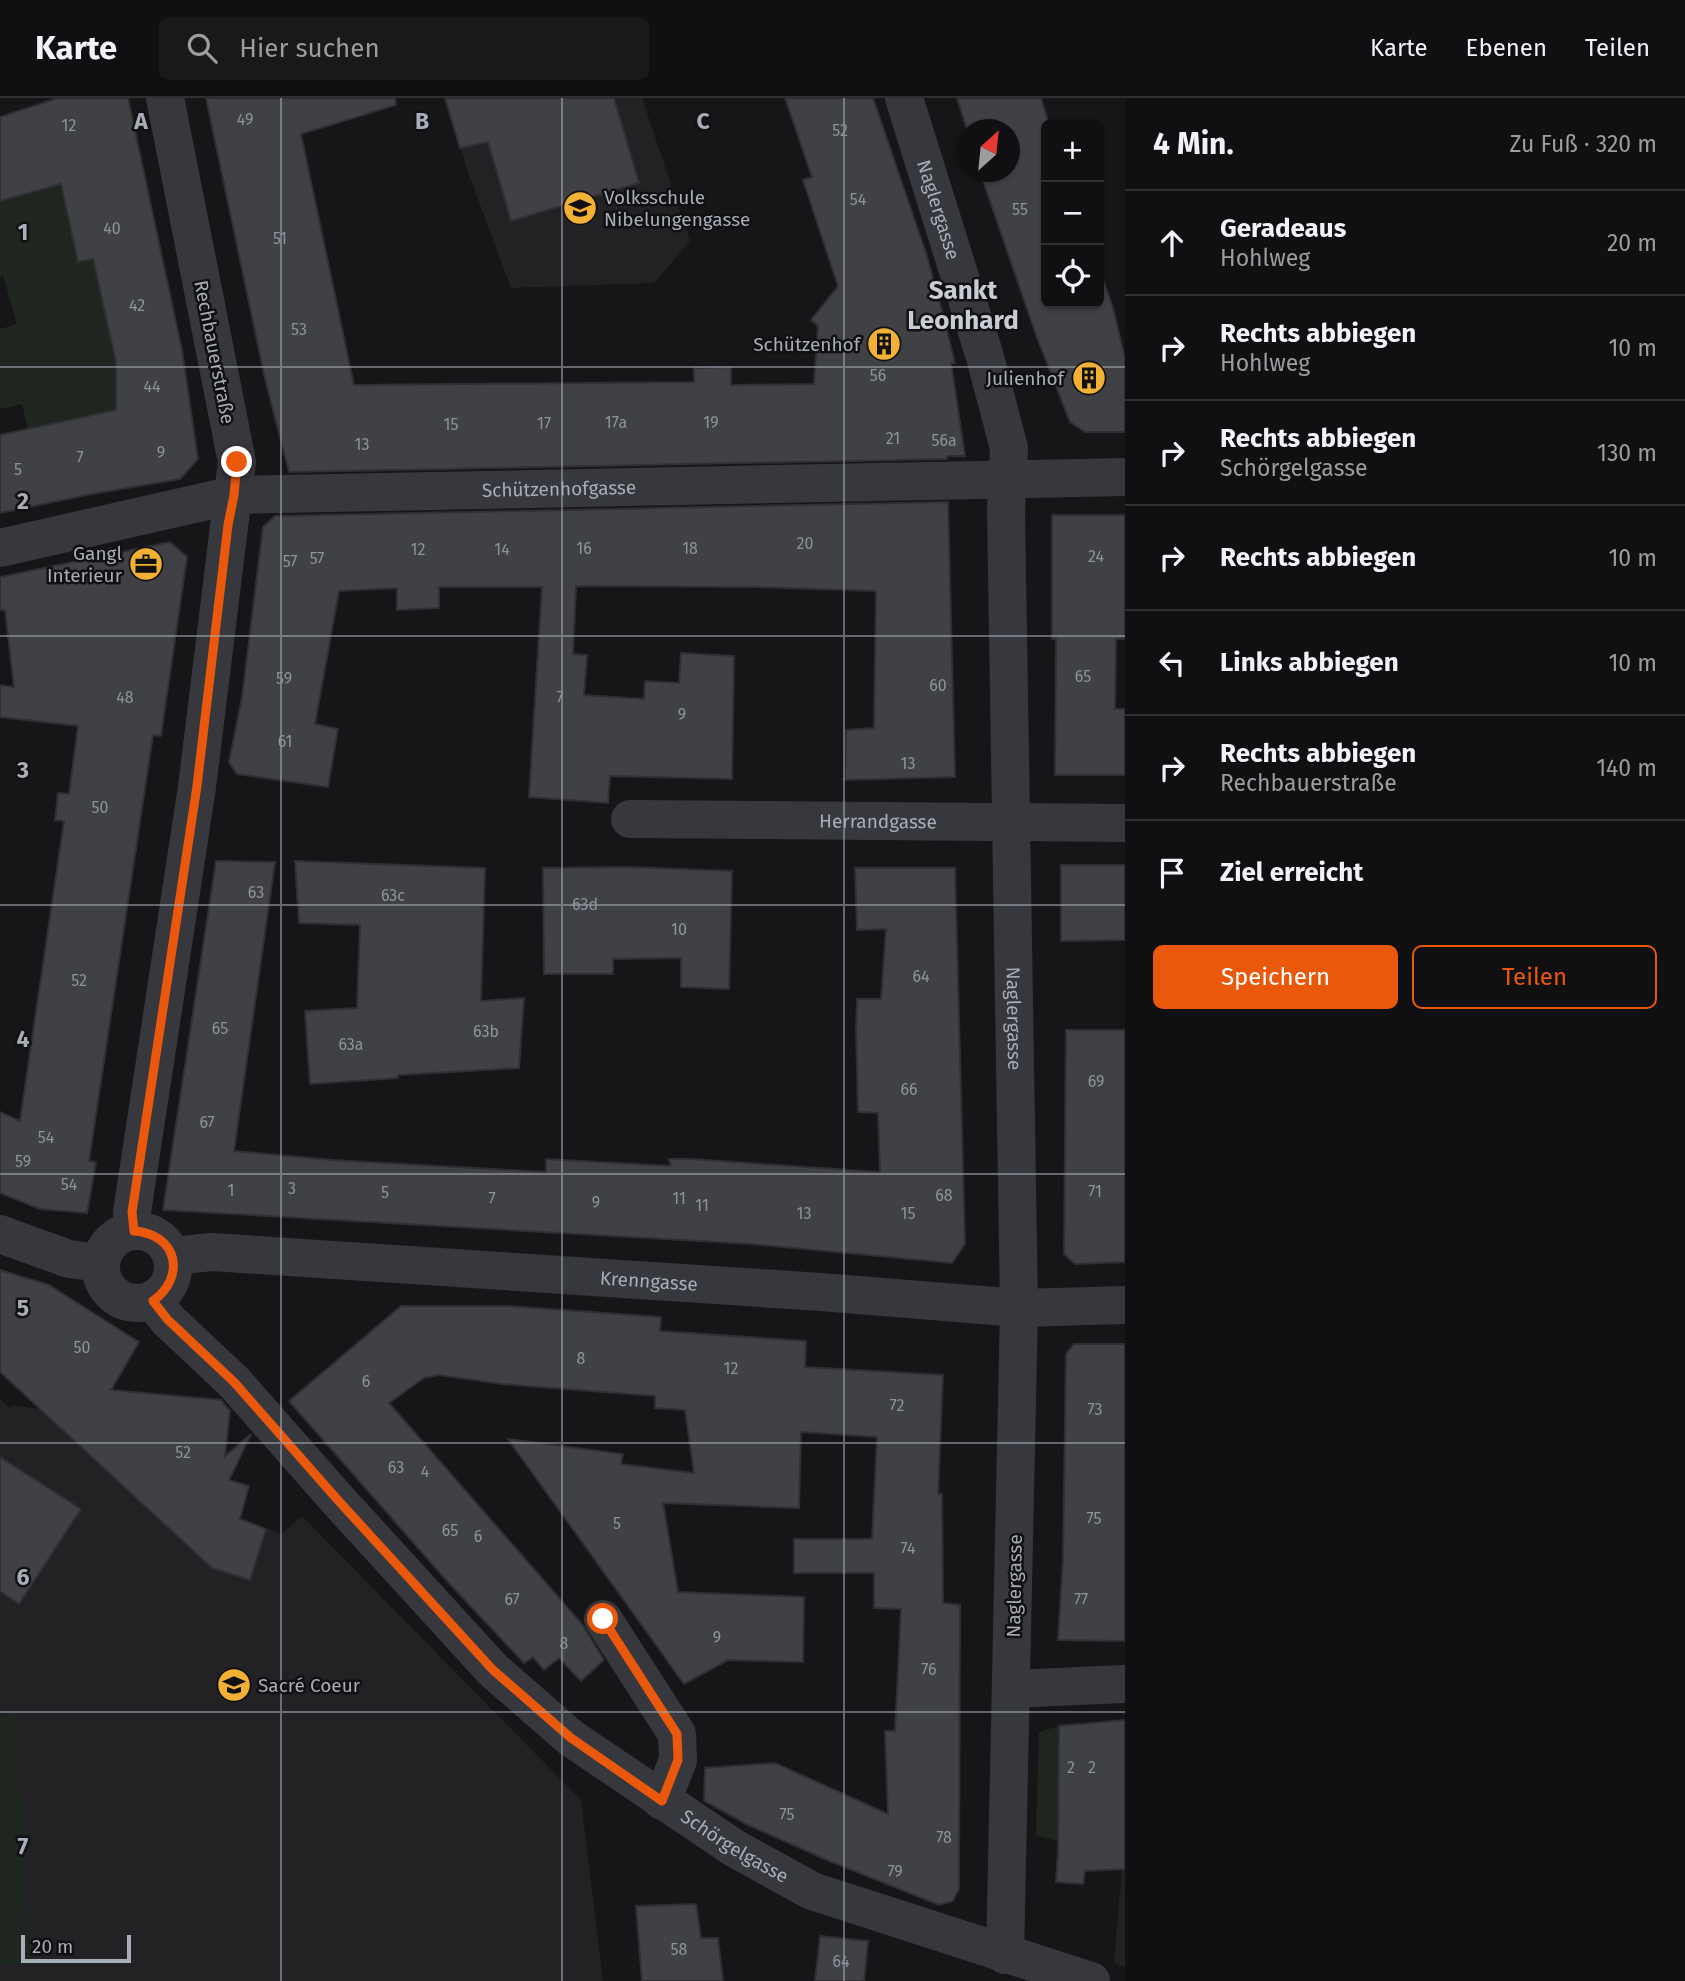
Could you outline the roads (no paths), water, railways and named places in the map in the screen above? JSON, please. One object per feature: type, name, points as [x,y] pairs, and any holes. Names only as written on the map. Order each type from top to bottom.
[{"type":"street","name":"Rechbauerstraße","points":[[134,1231],[132,1212],[197,786],[237,462],[165,98]]},
{"type":"street","name":"Naglergasse","points":[[904,98],[985,357],[1009,448],[1006,511],[1019,1308],[1005,1955]]},
{"type":"street","name":"Schützenhofgasse","points":[[0,548],[197,506],[234,495],[1125,477]]},
{"type":"street","name":"Herrandgasse","points":[[630,820],[1125,823]]},
{"type":"street","points":[[146,1231],[167,1245],[172,1256],[174,1269],[171,1282],[164,1293],[153,1301],[128,1303],[107,1288],[102,1276],[104,1251],[122,1234],[146,1231]]},
{"type":"street","points":[[0,1234],[69,1259],[101,1263]]},
{"type":"street","name":"Krenngasse","points":[[172,1256],[212,1252],[821,1292],[1019,1308],[1125,1305]]},
{"type":"street","name":"Schörgelgasse","points":[[153,1301],[168,1320],[234,1382],[493,1670],[571,1738],[759,1863],[812,1891],[1091,1981]]},
{"type":"street","points":[[603,1619],[677,1734],[678,1760],[662,1801]]},
{"type":"street","points":[[1012,1689],[1125,1684]]},
{"type":"place","name":"Volksschule Nibelungengasse","points":[[580,208]]},
{"type":"place","name":"Schützenhof","points":[[884,344]]},
{"type":"place","name":"Julienhof","points":[[1089,378]]},
{"type":"place","name":"Gangl Interieur","points":[[146,564]]},
{"type":"place","name":"Sacré Coeur","points":[[234,1685]]},
{"type":"district","name":"Sankt Leonhard","points":[[963,305]]}]
